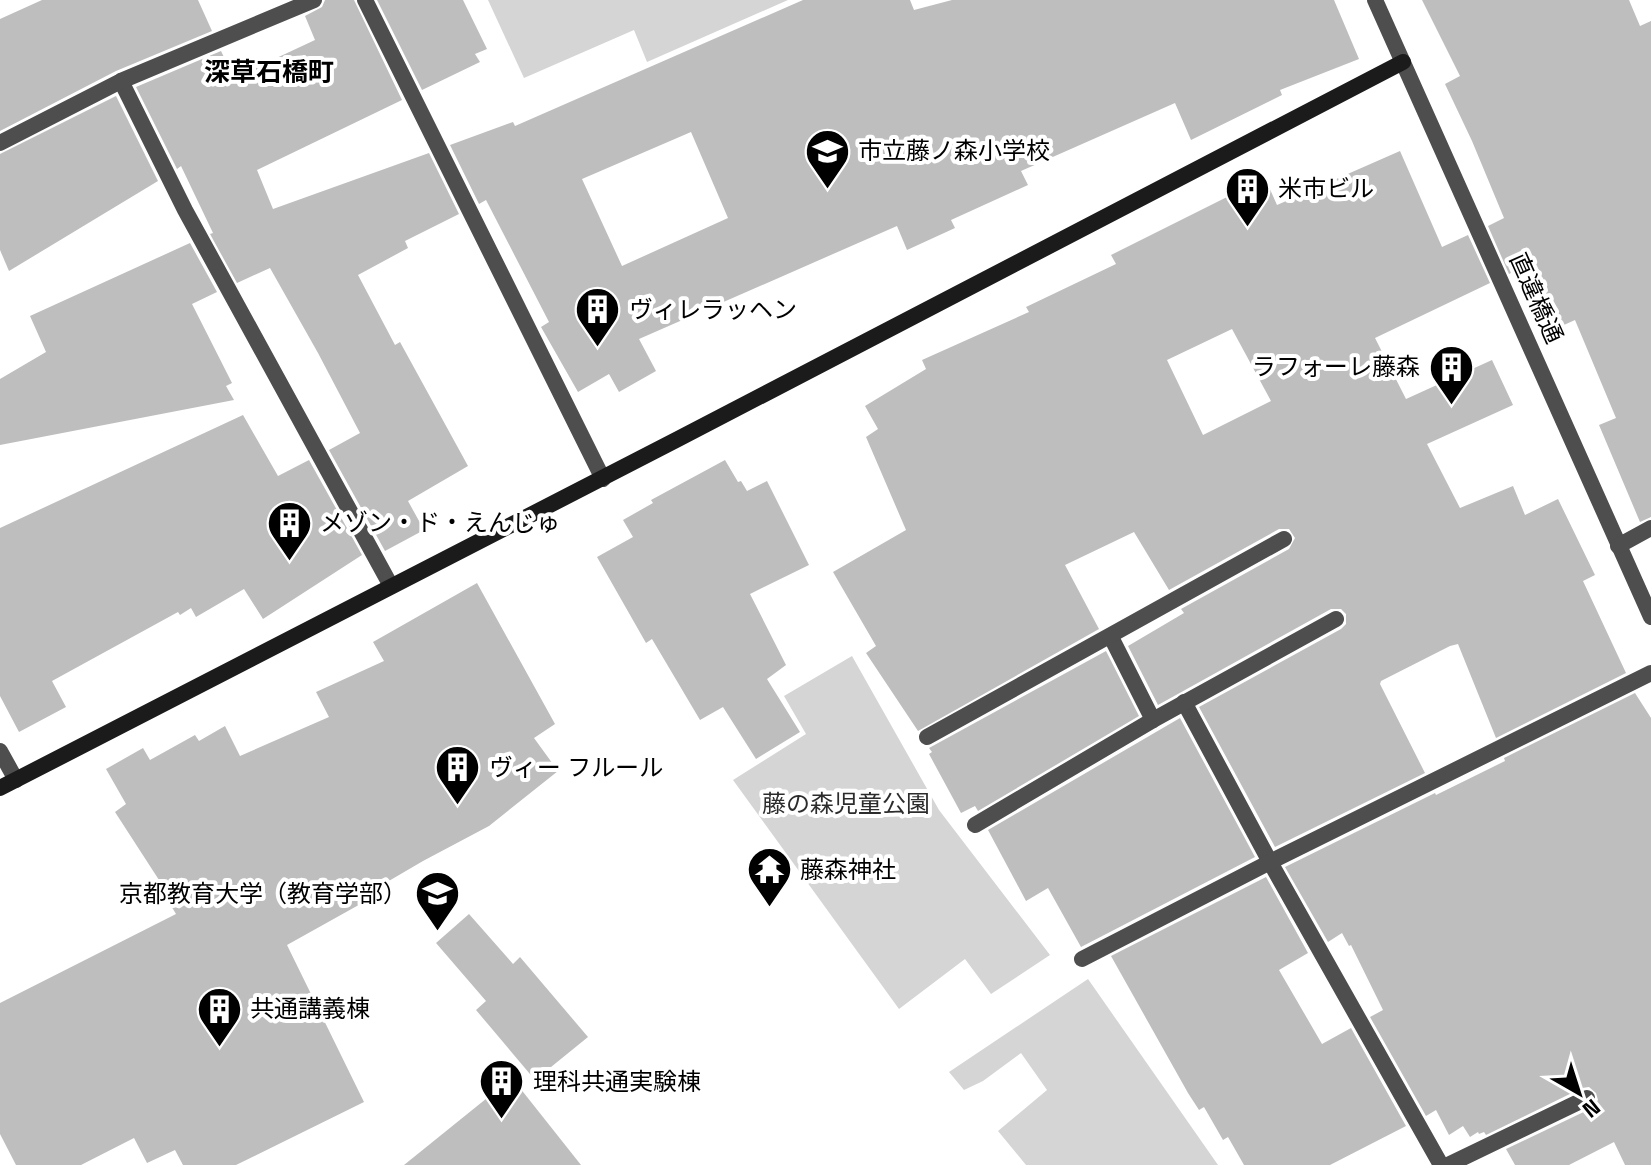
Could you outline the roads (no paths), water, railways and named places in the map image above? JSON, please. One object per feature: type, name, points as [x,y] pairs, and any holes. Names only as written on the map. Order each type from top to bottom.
[{"type":"street","points":[[0,143],[121,81],[314,0]]},
{"type":"street","points":[[365,0],[603,479]]},
{"type":"street","name":"直違橋通","points":[[1375,0],[1651,617]]},
{"type":"street","points":[[0,788],[603,479],[1403,62]]},
{"type":"street","points":[[121,81],[185,210],[391,586]]},
{"type":"street","points":[[1618,546],[1651,528]]},
{"type":"street","points":[[927,737],[1284,539]]},
{"type":"street","points":[[975,825],[1184,702],[1336,619]]},
{"type":"street","points":[[1111,637],[1153,720]]},
{"type":"street","points":[[1082,959],[1651,673]]},
{"type":"street","points":[[1184,702],[1270,862],[1441,1165]]},
{"type":"street","points":[[0,751],[16,780]]},
{"type":"street","points":[[1448,1165],[1587,1098]]},
{"type":"place","name":"市立藤ノ森小学校","points":[[827,190]]},
{"type":"place","name":"米市ビル","points":[[1247,228]]},
{"type":"place","name":"ヴィレラッヘン","points":[[598,349]]},
{"type":"place","name":"ラフォーレ藤森","points":[[1451,406]]},
{"type":"place","name":"メゾン・ド・えんじゅ","points":[[289,562]]},
{"type":"place","name":"ヴィー フルール","points":[[458,807]]},
{"type":"place","name":"藤森神社","points":[[769,909]]},
{"type":"place","name":"京都教育大学（教育学部）","points":[[438,933]]},
{"type":"place","name":"共通講義棟","points":[[219,1048]]},
{"type":"place","name":"理科共通実験棟","points":[[502,1121]]},
{"type":"district","name":"深草石橋町","points":[[269,72]]},
{"type":"park label","name":"藤の森児童公園","points":[[846,804]]}]
